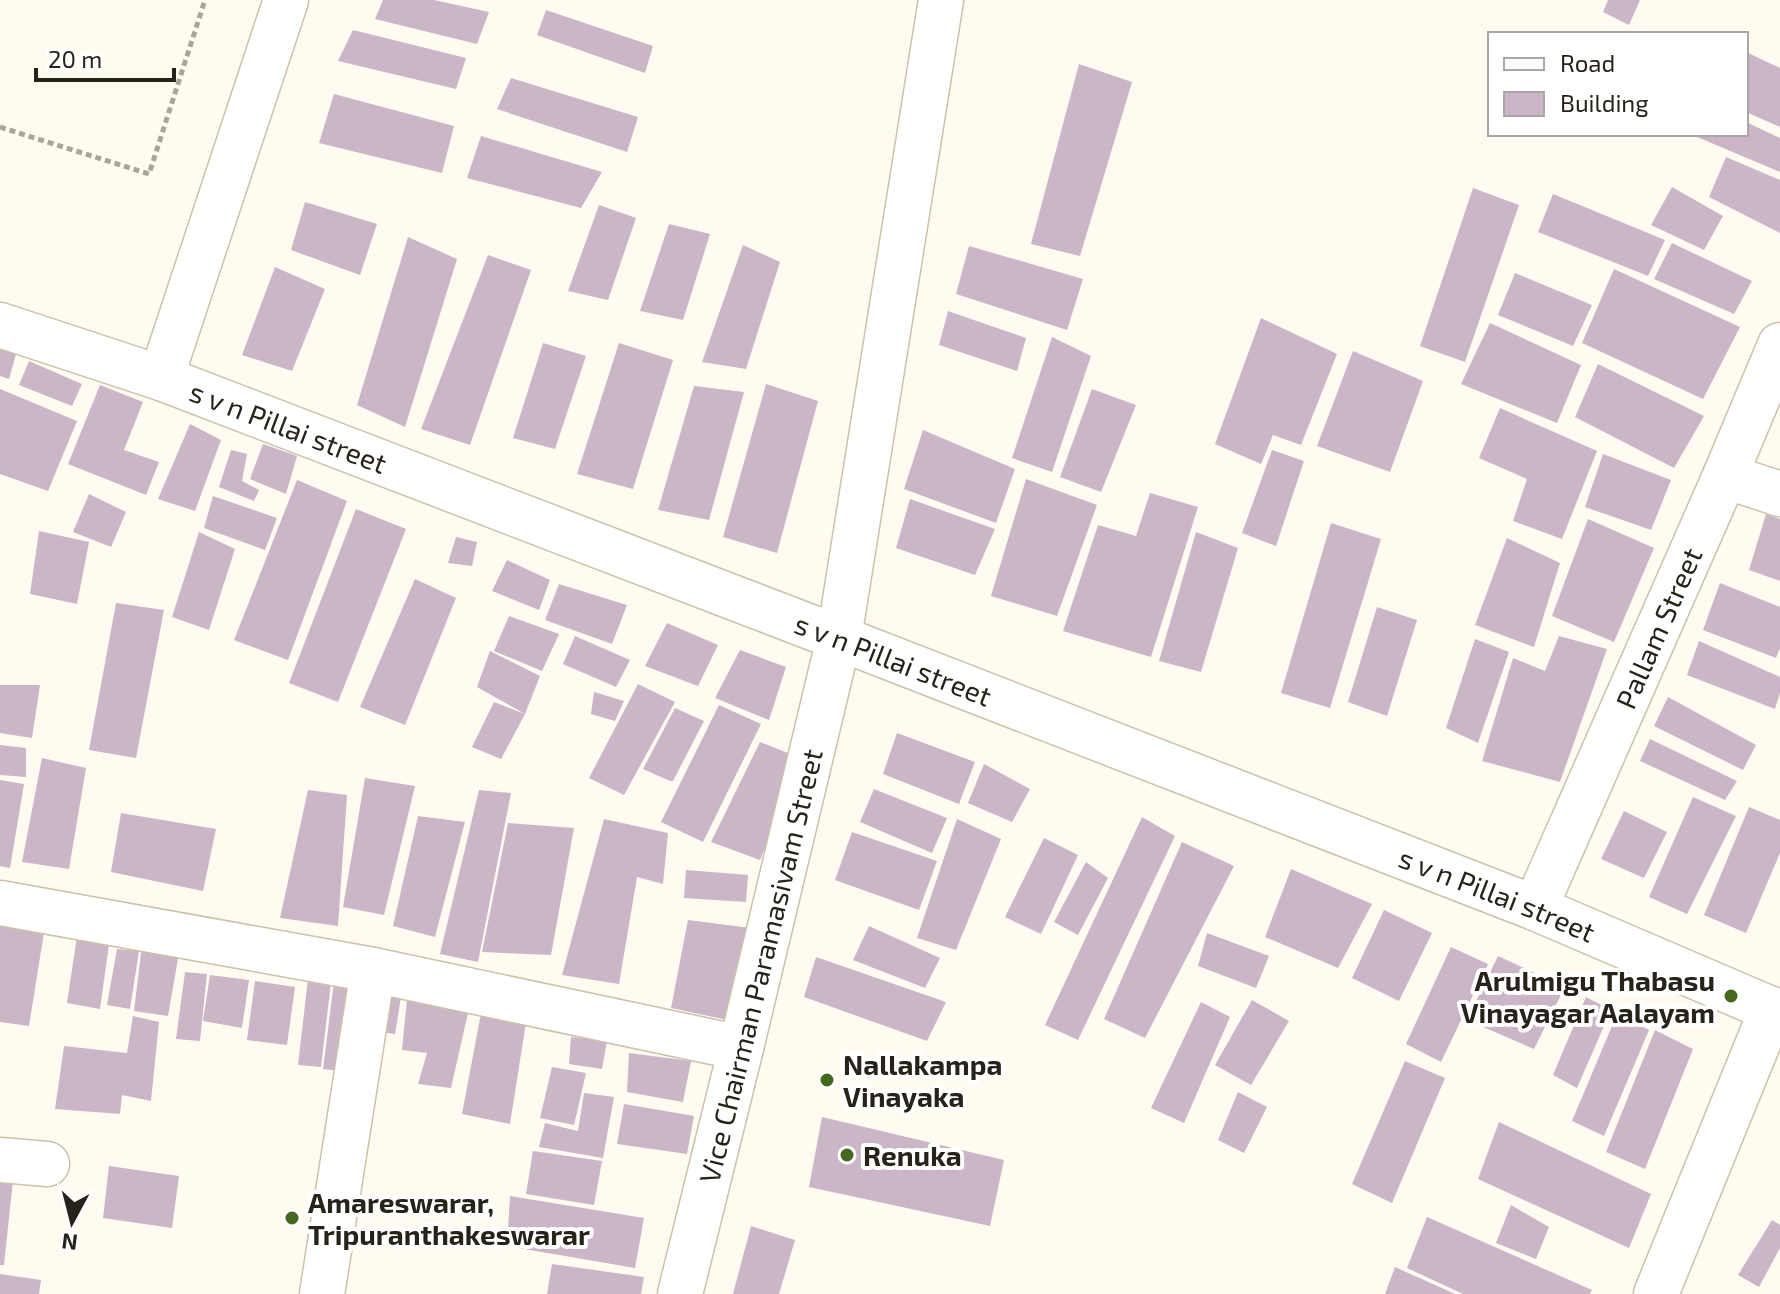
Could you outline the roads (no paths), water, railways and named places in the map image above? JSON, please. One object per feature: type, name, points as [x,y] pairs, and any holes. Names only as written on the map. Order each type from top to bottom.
[{"type":"street","points":[[161,378],[286,0]]},
{"type":"street","name":"Vice Chairman Paramasivam Street","points":[[680,1294],[839,638],[941,0]]},
{"type":"street","name":"s v n Pillai street","points":[[0,325],[161,378],[839,638],[1535,908],[1776,1011]]},
{"type":"street","name":"Pallam Street","points":[[1535,908],[1780,345]]},
{"type":"street","points":[[1725,476],[1780,494]]},
{"type":"street","points":[[0,903],[373,970],[741,1048]]},
{"type":"street","points":[[322,1294],[373,970]]},
{"type":"street","points":[[1656,1294],[1776,1011]]},
{"type":"street","points":[[0,1160],[47,1164]]},
{"type":"place","name":"Arulmigu Thabasu Vinayagar Aalayam","points":[[1731,996]]},
{"type":"place","name":"Nallakampa Vinayaka","points":[[827,1080]]},
{"type":"place","name":"Renuka","points":[[847,1155]]},
{"type":"place","name":"Amareswarar, Tripuranthakeswarar","points":[[292,1218]]}]
